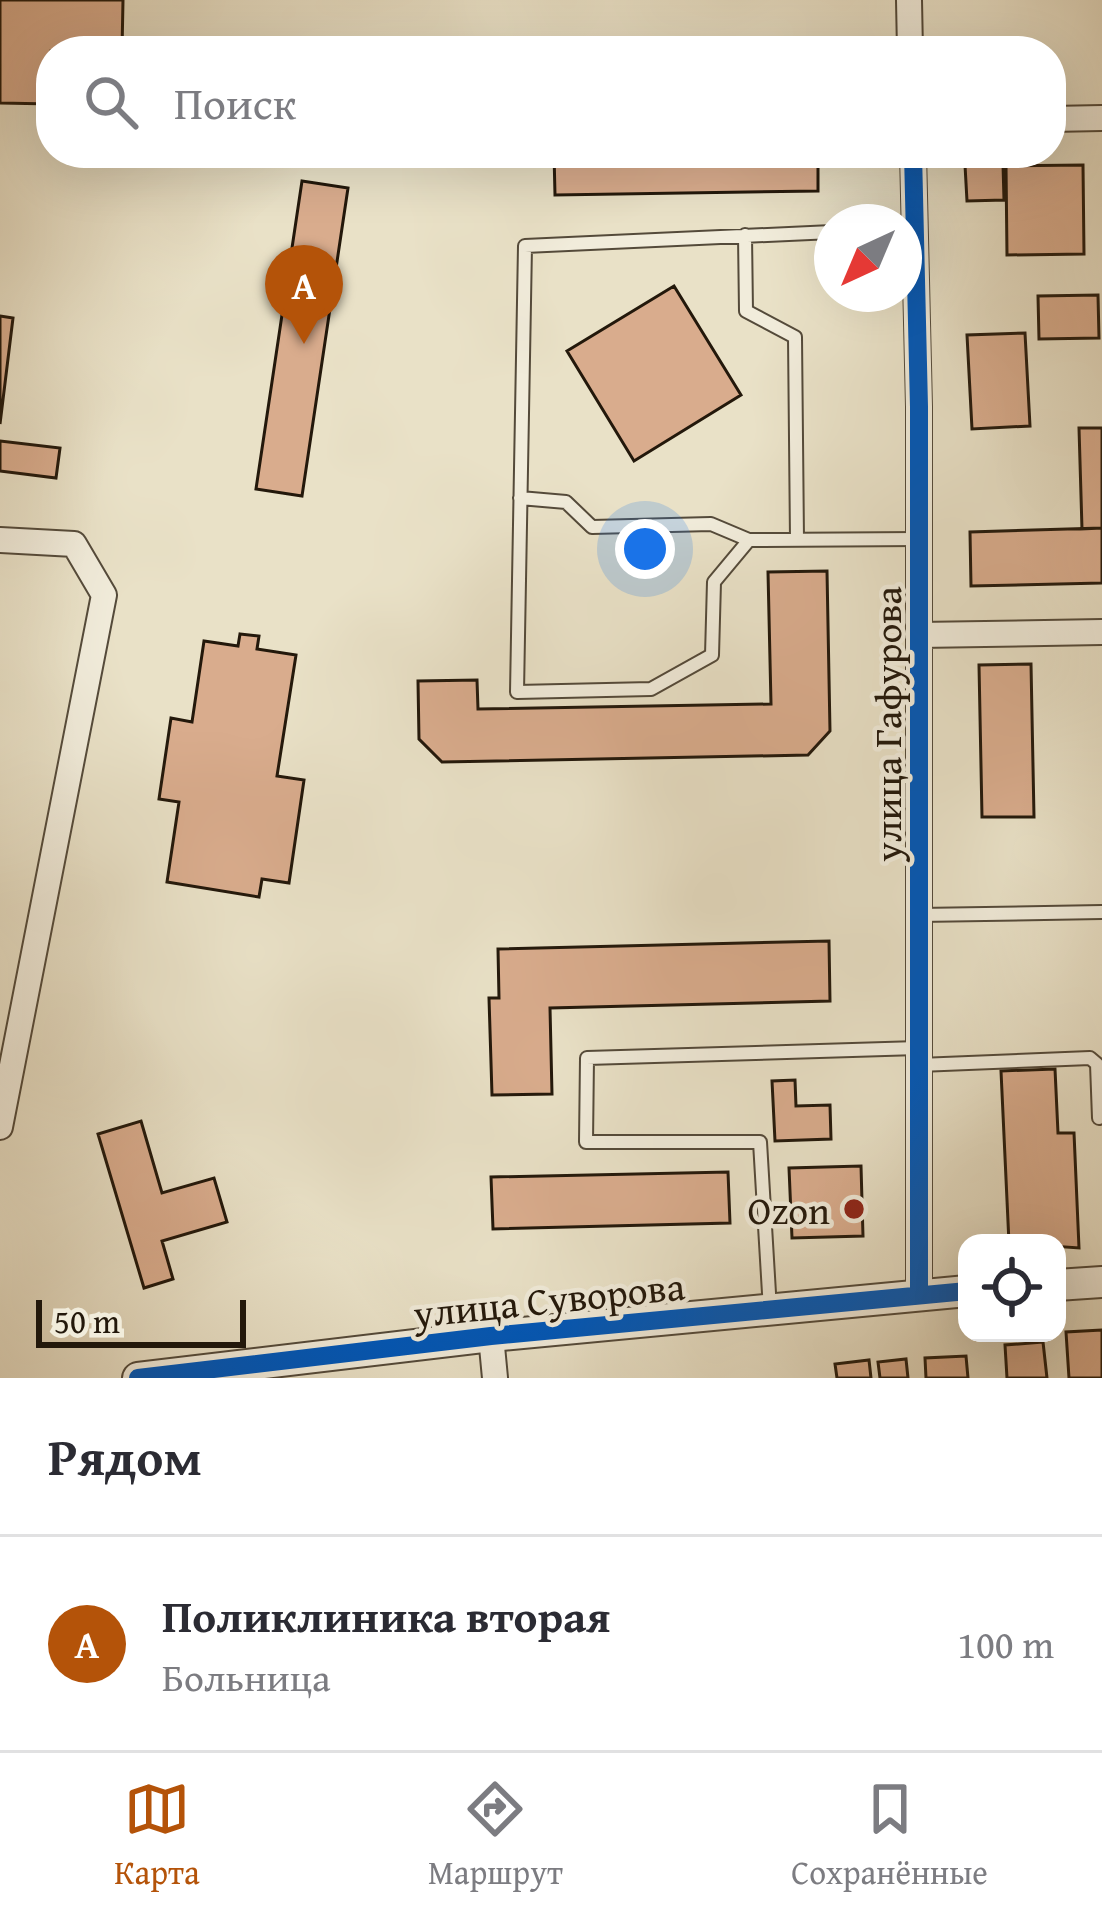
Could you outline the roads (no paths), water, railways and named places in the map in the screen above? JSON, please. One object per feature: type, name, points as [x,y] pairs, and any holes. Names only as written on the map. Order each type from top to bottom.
[{"type":"street","points":[[909,0],[910,36]]},
{"type":"street","points":[[1066,119],[1102,118]]},
{"type":"street","name":"улица Гафурова","points":[[910,204],[912,168]]},
{"type":"street","name":"улица Гафурова","points":[[912,312],[919,539],[920,1294]]},
{"type":"street","points":[[0,539],[74,544],[104,595],[0,1127]]},
{"type":"street","points":[[919,634],[1102,632]]},
{"type":"street","points":[[1066,1284],[1102,1282]]},
{"type":"street","name":"улица Суворова","points":[[138,1378],[491,1336],[958,1292]]},
{"type":"street","points":[[491,1336],[494,1378]]},
{"type":"lane","points":[[748,540],[714,583],[712,655],[651,689],[517,692],[525,246],[814,233]]},
{"type":"lane","points":[[745,236],[746,310],[795,338],[796,540]]},
{"type":"lane","points":[[520,498],[566,502],[592,527],[711,524],[748,540],[919,539]]},
{"type":"lane","points":[[919,915],[1102,912]]},
{"type":"lane","points":[[770,1310],[760,1142],[586,1142],[587,1058],[1090,1058],[1097,1064],[1099,1118]]},
{"type":"place","name":"Поликлиника вторая","points":[[304,344]]},
{"type":"place","name":"Ozon","points":[[854,1209]]}]
